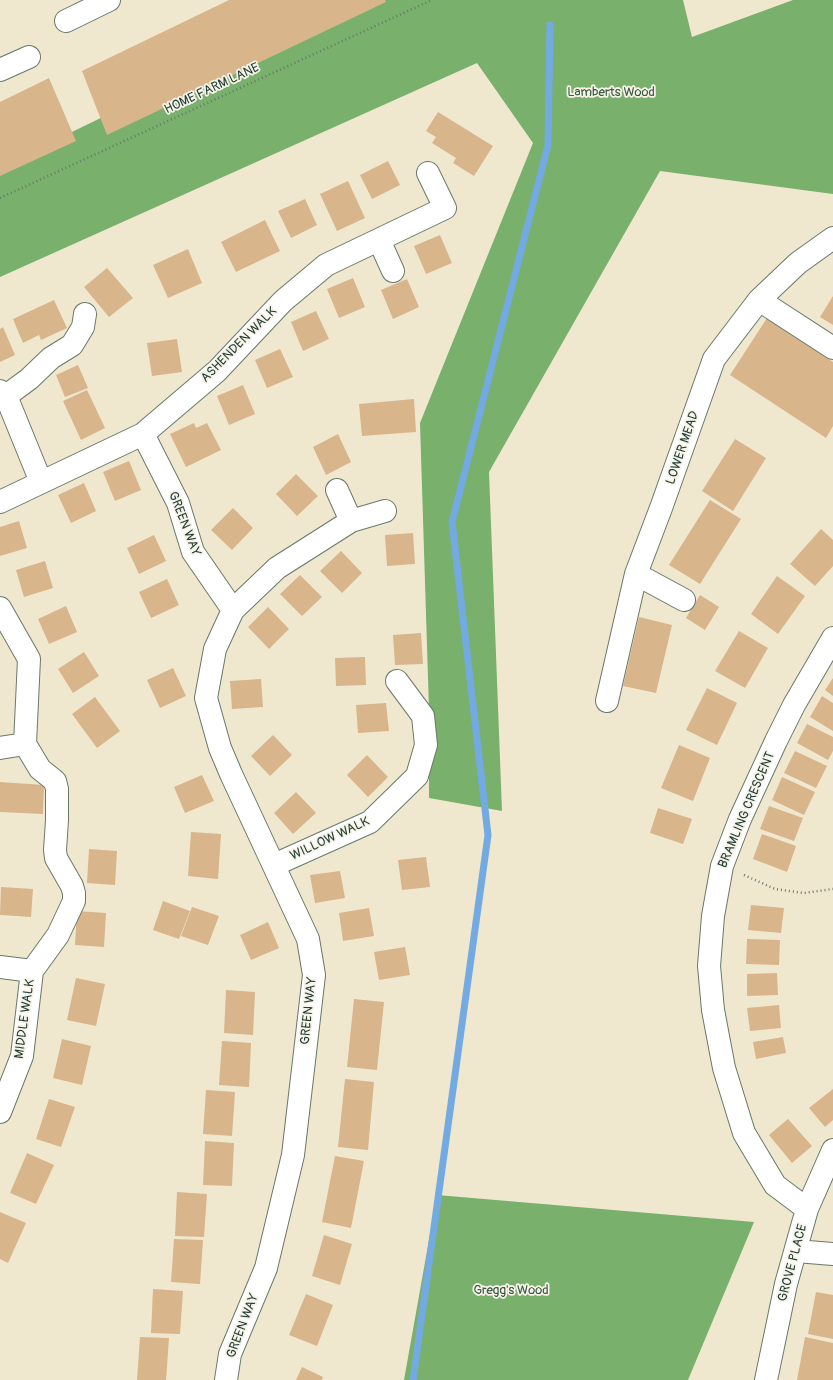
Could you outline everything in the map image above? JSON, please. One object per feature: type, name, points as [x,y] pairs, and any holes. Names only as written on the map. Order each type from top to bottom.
[{"type":"street","points":[[66,21],[109,0]]},
{"type":"street","points":[[0,70],[29,57]]},
{"type":"street","name":"ASHENDEN WALK","points":[[0,502],[143,434],[216,370],[283,301],[326,265],[445,208],[428,173]]},
{"type":"street","name":"LOWER MEAD","points":[[607,701],[636,574],[714,359],[759,300],[798,263],[833,238]]},
{"type":"street","points":[[379,240],[393,270]]},
{"type":"street","points":[[759,300],[833,348]]},
{"type":"street","points":[[41,482],[3,394],[29,379],[51,358],[72,345],[83,327],[85,314]]},
{"type":"street","name":"GREEN WAY","points":[[143,434],[178,503],[193,552],[233,610]]},
{"type":"street","points":[[337,490],[351,521]]},
{"type":"street","name":"GREEN WAY","points":[[226,1380],[230,1354],[266,1268],[293,1155],[314,975],[308,939],[231,774],[220,748],[206,698],[215,650],[233,610],[276,568],[351,521],[385,511]]},
{"type":"street","points":[[636,574],[684,600]]},
{"type":"street","points":[[0,608],[29,659],[26,744],[40,769],[55,781],[57,797],[56,858],[72,886],[74,893],[74,901],[58,935],[32,970],[0,967]]},
{"type":"street","name":"BRAMLING CRESCENT","points":[[807,1209],[775,1185],[744,1133],[724,1068],[713,1010],[709,966],[713,916],[722,866],[740,819],[776,741],[794,705],[833,638]]},
{"type":"street","name":"WILLOW WALK","points":[[274,865],[370,822],[417,776],[426,745],[423,716],[397,681]]},
{"type":"street","points":[[0,748],[26,744]]},
{"type":"street","name":"MIDDLE WALK","points":[[0,1112],[22,1056],[32,970]]},
{"type":"street","name":"GROVE PLACE","points":[[766,1380],[786,1284],[807,1209],[833,1150]]},
{"type":"street","points":[[796,1251],[833,1254]]},
{"type":"path","name":"HOME FARM LANE","points":[[0,198],[432,0]]},
{"type":"path","points":[[722,866],[774,889],[804,893],[833,889]]},
{"type":"green space","name":"Lamberts Wood","points":[[343,0],[683,0],[692,37],[793,0],[833,0],[833,194],[660,171],[489,472],[502,811],[429,798],[429,710],[420,423],[533,143],[477,63],[0,277],[0,167]]},
{"type":"green space","name":"Gregg's Wood","points":[[437,1195],[754,1222],[688,1380],[404,1380]]},
{"type":"building","points":[[229,0],[385,0],[386,2],[107,135],[82,71]]},
{"type":"building","points":[[49,78],[76,141],[0,176],[0,102]]},
{"type":"building","points":[[438,112],[493,146],[474,176],[453,163],[456,158],[432,143],[436,137],[426,131]]},
{"type":"building","points":[[388,161],[400,185],[372,199],[360,175]]},
{"type":"building","points":[[348,181],[365,218],[337,231],[320,194]]},
{"type":"building","points":[[305,199],[317,225],[291,238],[278,211]]},
{"type":"building","points":[[265,220],[280,251],[236,272],[221,242]]},
{"type":"building","points":[[440,235],[452,263],[426,274],[414,246]]},
{"type":"building","points":[[188,249],[202,283],[168,298],[153,265]]},
{"type":"building","points":[[107,268],[133,298],[109,317],[84,287]]},
{"type":"building","points":[[353,278],[365,307],[339,318],[327,289]]},
{"type":"building","points":[[407,279],[419,307],[393,319],[381,290]]},
{"type":"building","points":[[833,296],[833,325],[820,317]]},
{"type":"building","points":[[54,300],[67,328],[41,340],[39,335],[23,343],[13,319]]},
{"type":"building","points":[[316,311],[329,339],[303,351],[291,322]]},
{"type":"building","points":[[767,318],[833,362],[833,426],[826,438],[730,375]]},
{"type":"building","points":[[3,327],[15,355],[0,362],[0,329]]},
{"type":"building","points":[[177,339],[182,372],[152,376],[147,343]]},
{"type":"building","points":[[280,349],[293,377],[267,388],[255,360]]},
{"type":"building","points":[[78,365],[88,388],[65,397],[56,375]]},
{"type":"building","points":[[243,385],[255,414],[229,425],[217,396]]},
{"type":"building","points":[[87,390],[105,428],[81,440],[63,401]]},
{"type":"building","points":[[414,399],[416,432],[362,436],[359,404]]},
{"type":"building","points":[[194,423],[196,428],[207,423],[221,450],[186,467],[170,434]]},
{"type":"building","points":[[338,434],[351,462],[326,475],[313,447]]},
{"type":"building","points":[[735,439],[766,458],[733,511],[702,491]]},
{"type":"building","points":[[129,461],[141,490],[115,501],[103,472]]},
{"type":"building","points":[[296,474],[318,496],[297,516],[276,494]]},
{"type":"building","points":[[84,483],[96,511],[71,523],[58,495]]},
{"type":"building","points":[[710,500],[741,519],[700,584],[669,565]]},
{"type":"building","points":[[233,508],[253,528],[232,550],[211,530]]},
{"type":"building","points":[[19,521],[27,548],[0,556],[0,527]]},
{"type":"building","points":[[821,529],[833,540],[833,566],[815,586],[790,564]]},
{"type":"building","points":[[413,533],[415,564],[387,566],[385,535]]},
{"type":"building","points":[[154,535],[166,561],[139,574],[127,548]]},
{"type":"building","points":[[341,551],[362,573],[342,593],[320,571]]},
{"type":"building","points":[[45,561],[53,588],[24,597],[16,570]]},
{"type":"building","points":[[300,575],[322,597],[302,616],[280,594]]},
{"type":"building","points":[[777,576],[805,596],[778,634],[751,614]]},
{"type":"building","points":[[167,579],[179,605],[151,618],[139,592]]},
{"type":"building","points":[[700,595],[719,607],[705,630],[686,618]]},
{"type":"building","points":[[66,606],[77,632],[49,644],[38,619]]},
{"type":"building","points":[[268,607],[289,629],[269,649],[248,627]]},
{"type":"building","points":[[639,617],[672,625],[656,693],[623,686]]},
{"type":"building","points":[[739,631],[768,648],[745,688],[715,671]]},
{"type":"building","points":[[421,633],[423,664],[395,665],[393,635]]},
{"type":"building","points":[[84,652],[99,676],[73,693],[58,669]]},
{"type":"building","points":[[365,657],[366,685],[336,686],[335,658]]},
{"type":"building","points":[[173,668],[186,696],[160,708],[147,680]]},
{"type":"building","points":[[833,678],[833,696],[825,690]]},
{"type":"building","points":[[261,679],[263,707],[232,709],[230,681]]},
{"type":"building","points":[[707,688],[737,703],[717,745],[686,730]]},
{"type":"building","points":[[822,696],[833,703],[833,731],[810,717]]},
{"type":"building","points":[[95,697],[120,731],[97,748],[72,714]]},
{"type":"building","points":[[386,703],[389,731],[358,733],[356,705]]},
{"type":"building","points":[[807,724],[833,737],[833,751],[828,760],[797,743]]},
{"type":"building","points":[[273,735],[292,755],[270,776],[251,756]]},
{"type":"building","points":[[679,745],[710,758],[693,801],[661,788]]},
{"type":"building","points":[[795,751],[827,766],[816,788],[784,773]]},
{"type":"building","points":[[367,755],[388,777],[368,797],[347,775]]},
{"type":"building","points":[[202,775],[214,801],[185,813],[174,787]]},
{"type":"building","points":[[782,777],[815,792],[804,815],[772,800]]},
{"type":"building","points":[[0,782],[44,785],[43,814],[0,812]]},
{"type":"building","points":[[296,792],[316,813],[293,834],[274,813]]},
{"type":"building","points":[[769,806],[803,818],[794,841],[760,829]]},
{"type":"building","points":[[658,808],[692,819],[683,844],[650,833]]},
{"type":"building","points":[[191,832],[221,834],[218,879],[188,876]]},
{"type":"building","points":[[762,834],[796,846],[787,872],[753,859]]},
{"type":"building","points":[[89,849],[117,851],[115,885],[87,883]]},
{"type":"building","points":[[426,857],[430,887],[402,890],[398,860]]},
{"type":"building","points":[[340,871],[345,898],[315,903],[310,875]]},
{"type":"building","points":[[1,887],[33,889],[31,917],[0,915]]},
{"type":"building","points":[[163,901],[190,911],[179,939],[153,930]]},
{"type":"building","points":[[751,905],[784,908],[781,933],[748,930]]},
{"type":"building","points":[[192,907],[219,916],[208,945],[181,936]]},
{"type":"building","points":[[369,908],[374,936],[343,941],[339,913]]},
{"type":"building","points":[[77,911],[106,913],[104,947],[75,945]]},
{"type":"building","points":[[268,922],[279,948],[251,960],[240,935]]},
{"type":"building","points":[[747,939],[780,940],[779,965],[746,964]]},
{"type":"building","points":[[405,947],[410,975],[379,980],[374,952]]},
{"type":"building","points":[[777,973],[778,995],[747,996],[747,974]]},
{"type":"building","points":[[76,978],[105,984],[96,1026],[67,1020]]},
{"type":"building","points":[[226,990],[255,992],[253,1035],[224,1033]]},
{"type":"building","points":[[354,999],[384,1002],[377,1070],[347,1067]]},
{"type":"building","points":[[779,1005],[781,1028],[750,1031],[747,1008]]},
{"type":"building","points":[[783,1037],[786,1053],[756,1059],[753,1042]]},
{"type":"building","points":[[62,1039],[91,1046],[82,1085],[53,1078]]},
{"type":"building","points":[[222,1041],[251,1043],[249,1087],[219,1085]]},
{"type":"building","points":[[345,1079],[374,1082],[368,1150],[338,1147]]},
{"type":"building","points":[[833,1089],[833,1120],[825,1127],[809,1108]]},
{"type":"building","points":[[206,1090],[235,1092],[232,1136],[203,1134]]},
{"type":"building","points":[[49,1099],[75,1107],[61,1147],[36,1139]]},
{"type":"building","points":[[788,1119],[812,1146],[792,1163],[769,1135]]},
{"type":"building","points":[[205,1141],[234,1143],[232,1186],[203,1185]]},
{"type":"building","points":[[27,1153],[54,1165],[36,1204],[10,1193]]},
{"type":"building","points":[[335,1156],[364,1161],[351,1228],[322,1222]]},
{"type":"building","points":[[177,1192],[207,1194],[204,1237],[175,1236]]},
{"type":"building","points":[[0,1212],[26,1223],[8,1263],[0,1259]]},
{"type":"building","points":[[324,1235],[352,1244],[340,1285],[312,1276]]},
{"type":"building","points":[[174,1239],[203,1240],[200,1284],[171,1282]]},
{"type":"building","points":[[153,1289],[183,1291],[180,1334],[151,1333]]},
{"type":"building","points":[[816,1292],[833,1295],[833,1339],[808,1334]]},
{"type":"building","points":[[306,1294],[333,1305],[317,1346],[289,1335]]},
{"type":"building","points":[[140,1337],[169,1338],[166,1380],[137,1380]]},
{"type":"building","points":[[805,1337],[833,1343],[833,1380],[797,1380]]},
{"type":"building","points":[[302,1367],[323,1377],[322,1380],[296,1380]]},
{"type":"waterway","points":[[413,1380],[488,835],[452,522],[548,145],[550,25]]}]
